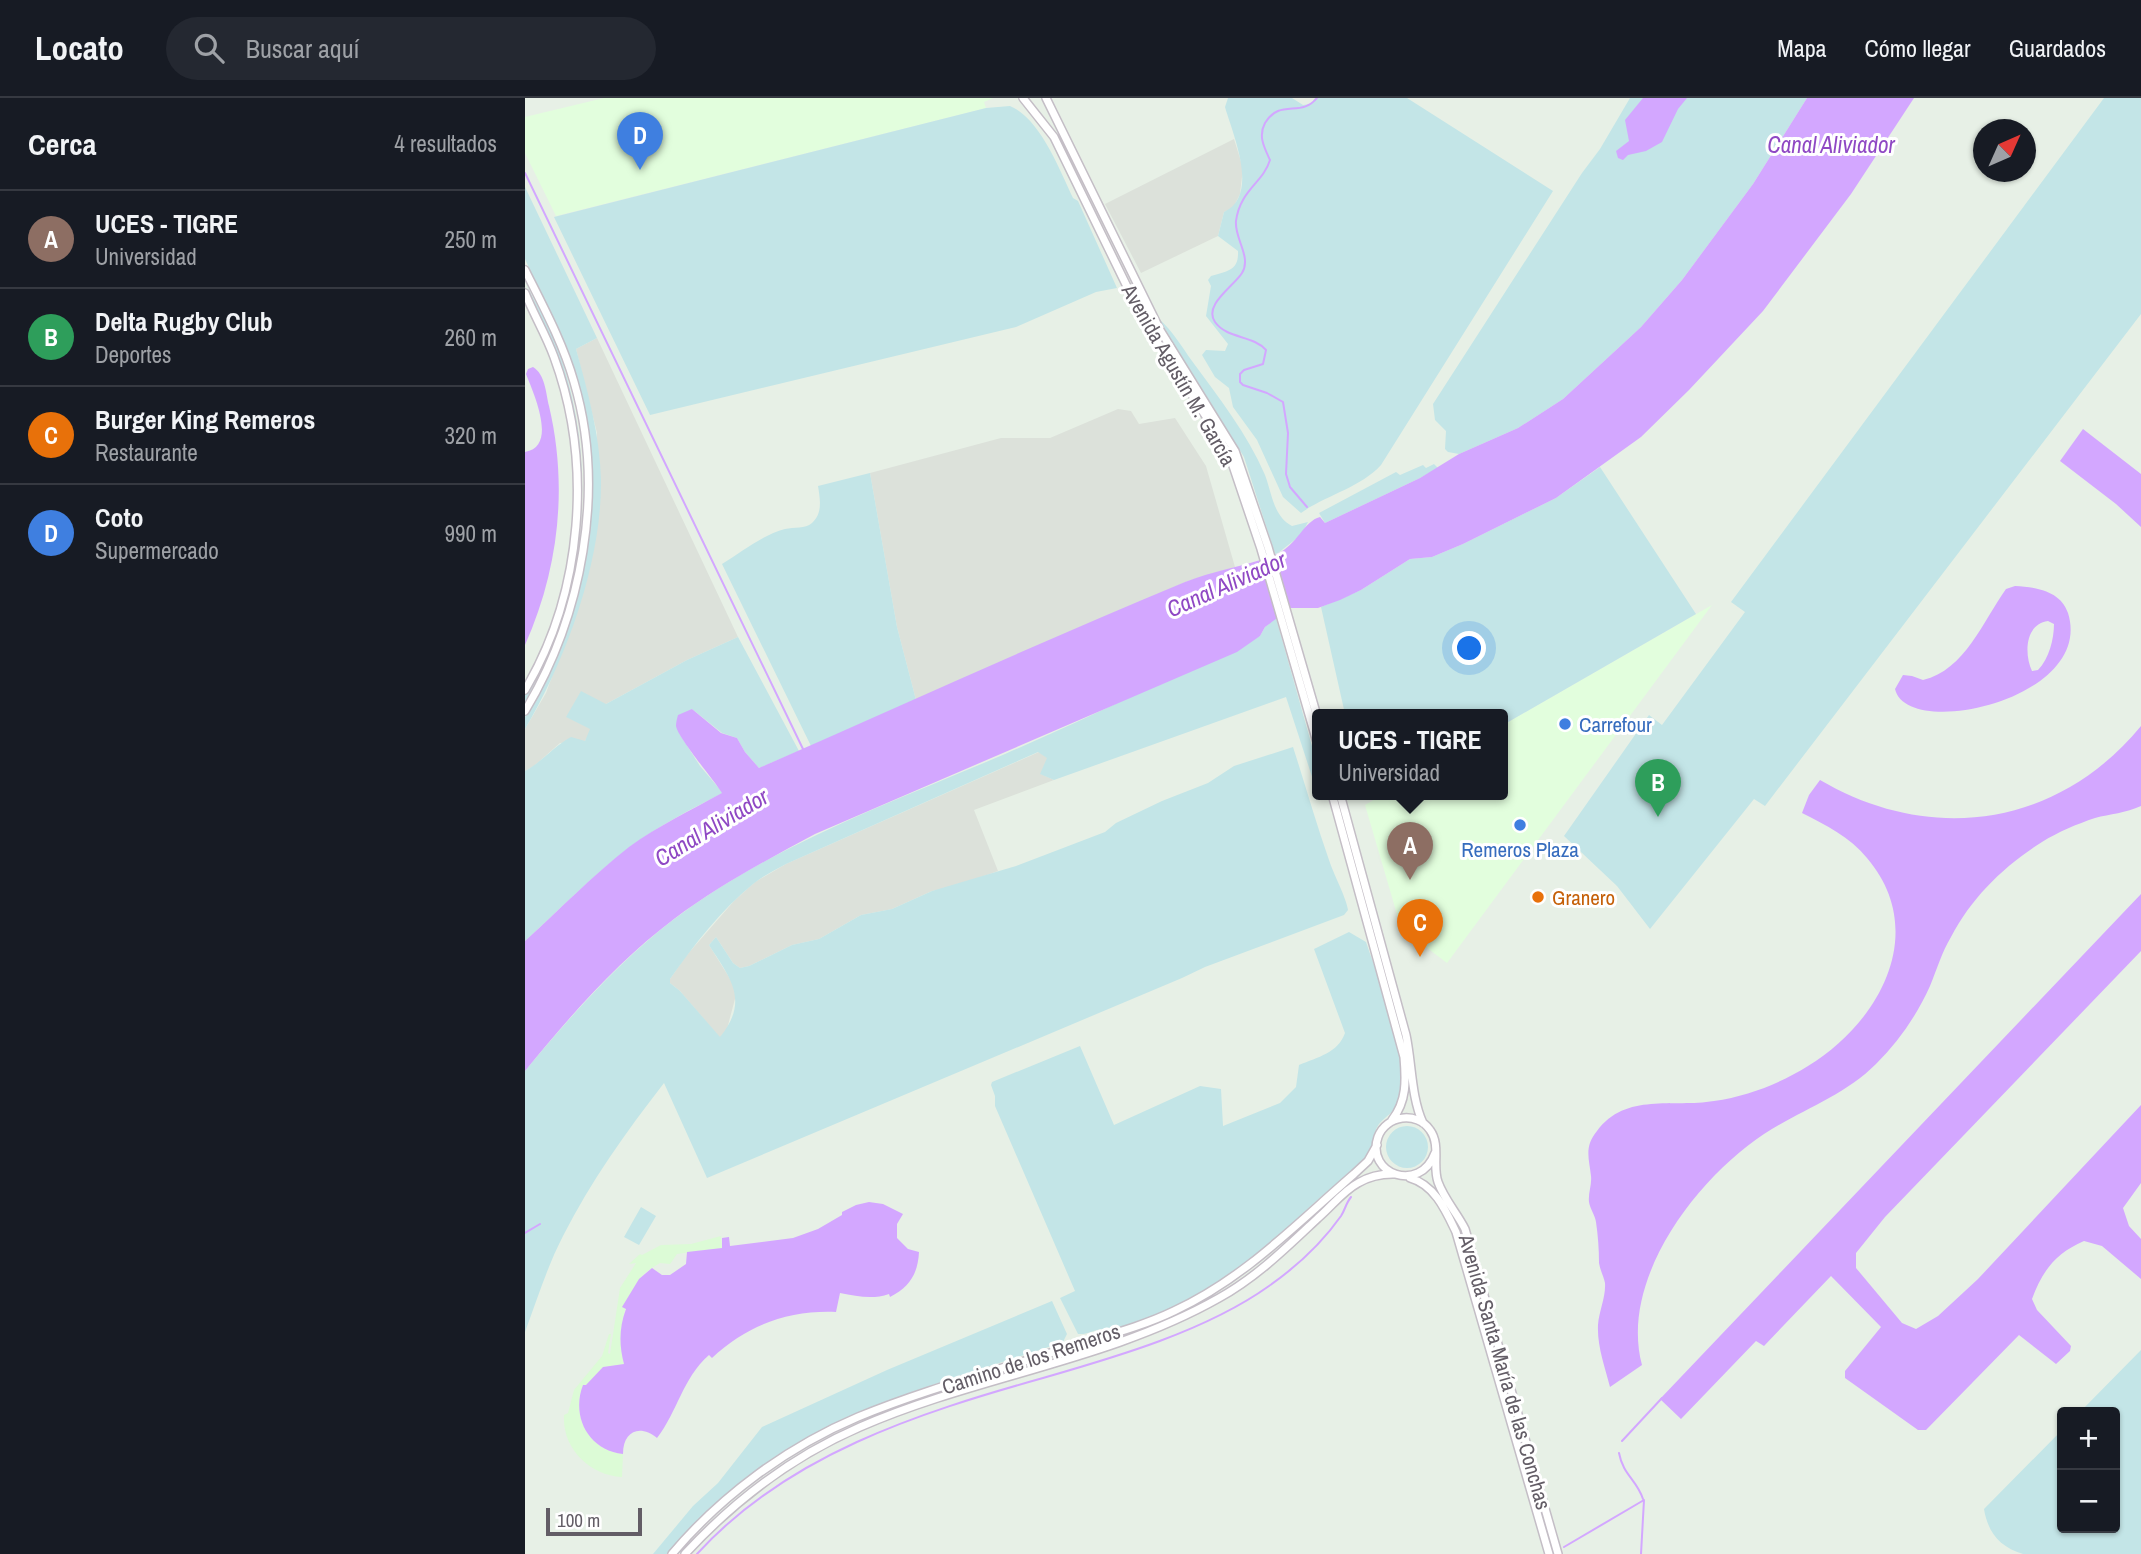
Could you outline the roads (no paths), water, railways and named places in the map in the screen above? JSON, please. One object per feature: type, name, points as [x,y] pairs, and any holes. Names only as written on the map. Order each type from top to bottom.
[{"type":"main road","name":"Avenida Agustín M. García","points":[[1023,98],[1051,131],[1150,331],[1225,448],[1264,548]]},
{"type":"main road","name":"Avenida Agustín M. García","points":[[1046,98],[1160,330],[1235,451],[1264,548]]},
{"type":"main road","points":[[525,270],[561,344],[575,383],[587,448],[587,483],[585,535],[571,603],[555,651],[525,711]]},
{"type":"main road","points":[[525,293],[549,345],[563,387],[575,449],[577,510],[571,564],[562,601],[545,649],[525,690]]},
{"type":"main road","points":[[1264,548],[1315,709]]},
{"type":"main road","points":[[1289,629],[1312,723]]},
{"type":"main road","points":[[1334,800],[1404,1057],[1405,1091],[1402,1103],[1378,1136],[1377,1145],[1381,1162],[1393,1174],[1411,1176],[1427,1168],[1435,1153],[1434,1138],[1417,1110],[1406,1035],[1341,800]]},
{"type":"main road","points":[[1390,1122],[1407,1118],[1423,1123]]},
{"type":"main road","name":"Camino de los Remeros","points":[[672,1554],[703,1521],[756,1476],[839,1426],[898,1402],[1152,1320],[1218,1288],[1255,1262],[1354,1174],[1368,1161],[1377,1145]]},
{"type":"main road","name":"Avenida Santa María de las Conchas","points":[[1435,1153],[1438,1181],[1465,1229],[1558,1554]]},
{"type":"main road","name":"Camino de los Remeros","points":[[685,1554],[728,1511],[761,1484],[843,1435],[902,1411],[1177,1321],[1247,1281],[1355,1184],[1393,1174]]},
{"type":"main road","name":"Avenida Santa María de las Conchas","points":[[1402,1176],[1426,1186],[1446,1211],[1457,1232],[1549,1554]]},
{"type":"water","points":[[1643,98],[1687,98],[1678,109],[1662,142],[1646,151],[1628,155],[1623,160],[1618,158],[1616,151],[1629,141],[1625,120]]},
{"type":"water","name":"Canal Aliviador","points":[[1807,98],[1914,98],[1851,194],[1763,311],[1641,437],[1556,498],[1463,544],[1432,557],[1410,559],[1340,600],[1318,608],[1291,608],[1265,627],[1260,636],[1237,652],[815,834],[725,884],[653,935],[633,953],[577,1010],[525,1071],[525,941],[629,847],[722,793],[678,732],[678,715],[692,709],[721,733],[737,738],[759,768],[1185,582],[1277,554],[1290,545],[1314,519],[1320,517],[1325,523],[1420,478],[1459,454],[1518,428],[1563,399],[1641,327],[1682,280],[1753,184]]},
{"type":"water","points":[[533,367],[543,379],[547,395],[555,436],[559,497],[553,557],[537,616],[525,645],[525,452],[535,448],[540,441],[542,430],[538,406],[526,374],[528,369]]},
{"type":"water","points":[[2083,429],[2141,474],[2141,527],[2060,461]]},
{"type":"water","points":[[2015,586],[2039,589],[2054,595],[2065,606],[2068,613],[2069,643],[2054,668],[2028,689],[1996,703],[1962,710],[1931,711],[1907,704],[1895,689],[1903,675],[1923,680],[1938,675],[1950,666],[1972,643],[2006,589]],"holes":[[[2048,621],[2054,624],[2048,655],[2038,670],[2032,671],[2027,649],[2031,634],[2040,623]]]},
{"type":"water","points":[[2141,726],[2141,806],[2095,818],[2061,832],[2028,851],[2002,872],[1959,922],[1919,1007],[1907,1027],[1876,1064],[1850,1085],[1778,1125],[1738,1153],[1689,1204],[1669,1234],[1653,1266],[1642,1299],[1638,1333],[1642,1365],[1610,1387],[1598,1333],[1605,1283],[1599,1263],[1596,1222],[1589,1202],[1591,1179],[1588,1153],[1590,1142],[1597,1131],[1609,1119],[1636,1106],[1727,1099],[1774,1084],[1797,1072],[1834,1048],[1856,1026],[1874,1001],[1888,974],[1895,945],[1894,916],[1885,886],[1867,858],[1853,844],[1802,813],[1809,795],[1820,780],[1862,800],[1905,813],[1948,818],[1991,815],[2032,805],[2071,786],[2108,760]]},
{"type":"water","points":[[2141,894],[2141,951],[1885,1217],[1856,1253],[1856,1268],[1902,1323],[1916,1329],[1938,1316],[1978,1279],[2141,1105],[2141,1183],[2123,1208],[2129,1226],[2141,1239],[2141,1279],[2102,1246],[2084,1241],[2065,1251],[2045,1272],[2032,1299],[2037,1310],[2071,1346],[2070,1351],[2056,1364],[2019,1335],[1926,1430],[1918,1430],[1845,1378],[1845,1371],[1881,1327],[1831,1276],[1764,1346],[1756,1341],[1681,1419],[1660,1399]]},
{"type":"water","points":[[869,1202],[883,1204],[903,1214],[897,1224],[897,1238],[908,1249],[919,1252],[915,1273],[903,1289],[890,1297],[889,1294],[871,1297],[840,1293],[836,1312],[785,1317],[754,1328],[725,1346],[712,1358],[709,1355],[700,1364],[657,1438],[645,1431],[634,1432],[626,1440],[623,1454],[600,1446],[592,1439],[585,1430],[579,1408],[583,1385],[603,1367],[624,1364],[621,1336],[626,1309],[622,1307],[639,1279],[652,1268],[662,1275],[670,1275],[686,1264],[687,1252],[722,1248],[722,1238],[729,1237],[730,1246],[793,1238],[818,1229],[856,1205]]},
{"type":"waterway","points":[[1307,507],[1290,487],[1286,474],[1288,433],[1283,402],[1240,382],[1240,374],[1244,370],[1263,364],[1266,350],[1261,345],[1226,331],[1212,316],[1216,302],[1245,267],[1236,221],[1242,202],[1270,160],[1262,137],[1265,123],[1277,111],[1304,107],[1317,98]]},
{"type":"waterway","points":[[525,173],[803,749]]},
{"type":"waterway","points":[[697,1554],[733,1519],[771,1490],[813,1464],[857,1442],[949,1406],[1160,1341],[1244,1302],[1279,1279],[1308,1254],[1334,1226],[1351,1197]]},
{"type":"waterway","points":[[525,1233],[540,1224]]},
{"type":"waterway","points":[[1622,1441],[1662,1398]]},
{"type":"waterway","points":[[1619,1453],[1643,1499]]},
{"type":"waterway","points":[[1564,1547],[1644,1500],[1641,1554]]},
{"type":"place","name":"Coto","points":[[640,170]]},
{"type":"place","name":"Carrefour","points":[[1565,724]]},
{"type":"place","name":"Delta Rugby Club","points":[[1658,817]]},
{"type":"place","name":"Remeros Plaza","points":[[1520,825]]},
{"type":"place","name":"UCES - TIGRE","points":[[1410,880]]},
{"type":"place","name":"Granero","points":[[1538,897]]},
{"type":"place","name":"Burger King Remeros","points":[[1420,957]]}]
